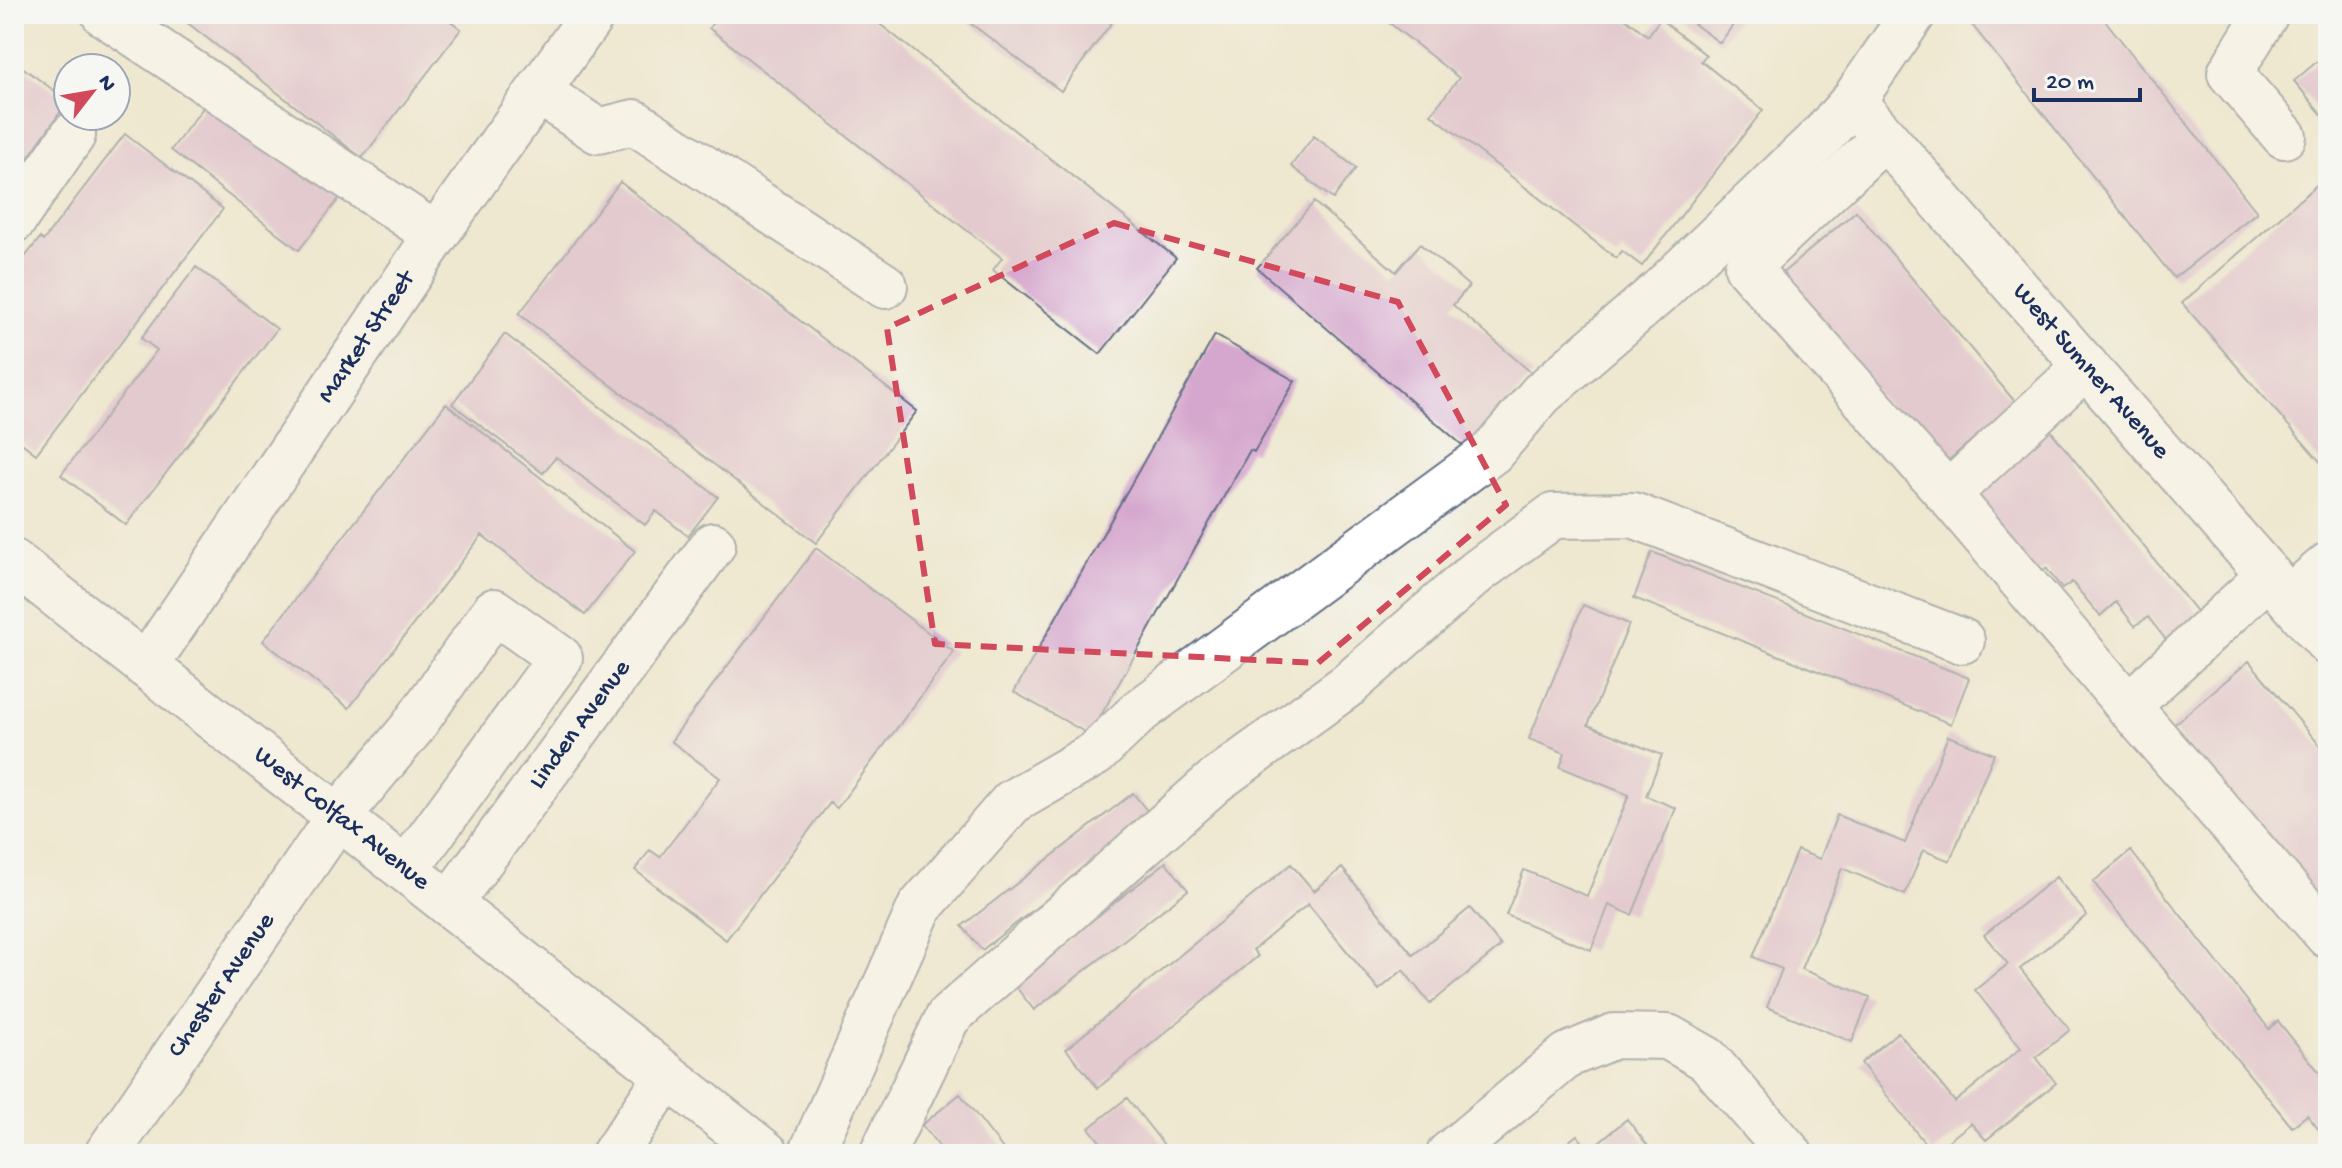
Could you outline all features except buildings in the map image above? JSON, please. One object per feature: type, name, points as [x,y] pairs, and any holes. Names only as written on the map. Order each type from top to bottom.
[{"type":"street","points":[[104,14],[436,235]]},
{"type":"street","name":"Market Street","points":[[146,666],[436,235],[593,14]]},
{"type":"street","points":[[811,1154],[920,907],[1012,802],[1095,754],[1140,711],[1492,452],[1541,394],[1659,292],[1853,101],[1913,14]]},
{"type":"street","points":[[2266,14],[2230,73],[2284,136]]},
{"type":"street","points":[[539,92],[598,131],[634,122],[885,286]]},
{"type":"street","name":"West Sumner Avenue","points":[[1853,101],[2328,643]]},
{"type":"street","points":[[14,220],[73,135]]},
{"type":"street","points":[[1885,137],[1747,267],[1948,494],[2328,936]]},
{"type":"street","points":[[1948,494],[2086,366]]},
{"type":"street","points":[[882,1154],[948,1017],[1215,781],[1348,685],[1477,572],[1553,516],[1633,515],[1962,641]]},
{"type":"street","name":"Linden Avenue","points":[[449,904],[713,545]]},
{"type":"street","name":"West Colfax Avenue","points":[[14,562],[767,1154]]},
{"type":"street","points":[[2128,706],[2279,587],[2328,565]]},
{"type":"street","name":"Chester Avenue","points":[[107,1154],[338,817],[412,728],[494,611],[560,658],[406,870]]},
{"type":"street","points":[[1449,1154],[1568,1055],[1614,1036],[1668,1037],[1707,1059],[1790,1154]]},
{"type":"street","points":[[614,1154],[667,1076]]},
{"type":"highlighted area","points":[[1114,223],[1398,302],[1506,505],[1318,663],[935,644],[887,328]]}]
